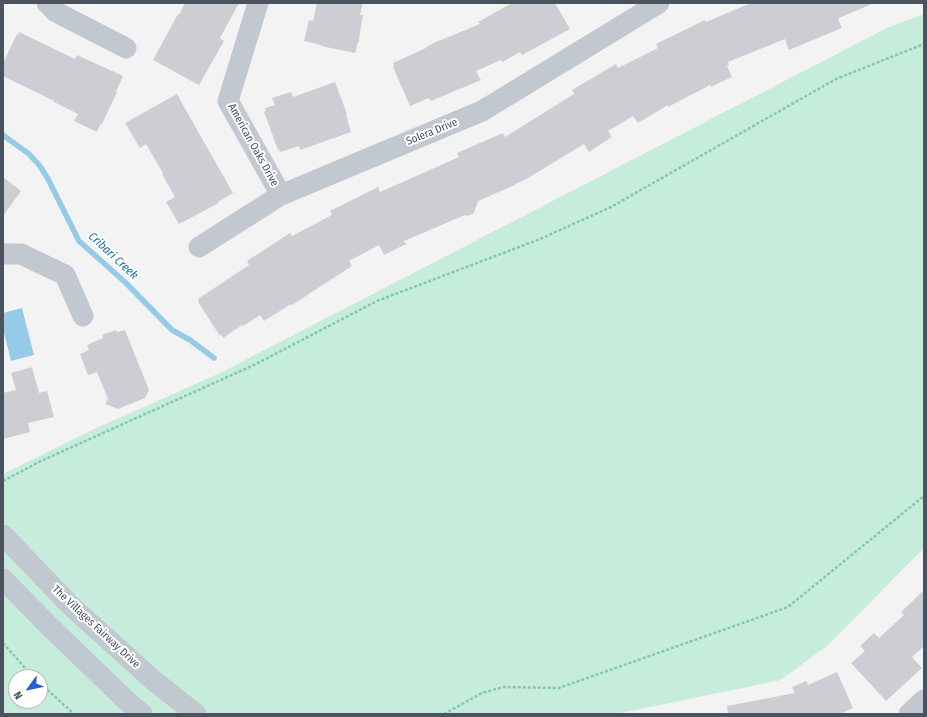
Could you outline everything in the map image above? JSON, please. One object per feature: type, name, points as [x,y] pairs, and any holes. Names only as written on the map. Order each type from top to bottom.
[{"type":"street","points":[[47,3],[56,12],[126,48]]},
{"type":"street","name":"American Oaks Drive","points":[[258,3],[228,101],[281,194]]},
{"type":"street","name":"Solera Drive","points":[[199,247],[281,194],[482,111],[659,3]]},
{"type":"street","points":[[3,254],[21,254],[65,275],[83,316]]},
{"type":"street","name":"The Villages Fairway Drive","points":[[3,535],[70,605],[153,680],[196,714]]},
{"type":"street","points":[[3,579],[49,626],[142,714]]},
{"type":"street","points":[[909,714],[924,700]]},
{"type":"path","points":[[3,481],[41,461],[254,365],[377,301],[540,239],[611,207],[836,78],[924,44]]},
{"type":"path","points":[[444,714],[482,693],[503,687],[559,688],[788,607],[924,496]]},
{"type":"path","points":[[3,642],[26,669]]},
{"type":"path","points":[[48,690],[74,714]]},
{"type":"green space","points":[[924,14],[924,548],[828,645],[781,680],[616,714],[3,714],[3,474],[90,431],[220,373],[887,28]]},
{"type":"water","points":[[22,308],[34,355],[11,361],[3,329],[3,313]]},
{"type":"building","points":[[185,3],[239,3],[220,38],[224,41],[199,85],[153,60]]},
{"type":"building","points":[[317,3],[363,3],[360,15],[363,15],[359,42],[355,53],[304,41],[309,20],[313,21]]},
{"type":"building","points":[[512,3],[555,3],[570,29],[522,55],[520,52],[502,62],[501,60],[476,71],[481,80],[431,101],[429,98],[410,106],[393,67],[393,63],[436,42],[480,24],[478,22]]},
{"type":"building","points":[[751,3],[874,3],[839,18],[838,19],[842,28],[789,50],[785,39],[728,62],[729,65],[727,66],[732,77],[711,87],[710,85],[668,107],[668,105],[638,123],[633,116],[608,131],[612,137],[589,152],[584,144],[523,181],[478,201],[474,213],[468,216],[465,215],[404,241],[406,244],[384,255],[379,245],[349,261],[352,266],[292,305],[291,304],[264,321],[260,315],[223,338],[221,334],[220,336],[198,302],[198,299],[249,265],[247,261],[290,233],[292,236],[332,215],[330,211],[378,187],[380,192],[459,157],[457,153],[503,133],[505,137],[574,94],[572,90],[616,64],[618,68],[658,48],[656,44],[705,20],[706,22]]},
{"type":"building","points":[[19,32],[75,59],[77,55],[123,76],[117,92],[97,132],[74,121],[78,114],[3,76],[3,63]]},
{"type":"building","points":[[335,82],[347,114],[351,132],[300,150],[299,146],[280,152],[264,112],[266,111],[265,108],[275,105],[272,98],[291,92],[293,97]]},
{"type":"building","points":[[177,94],[233,193],[218,202],[219,203],[179,224],[166,202],[175,197],[162,174],[163,173],[146,144],[140,148],[125,123]]},
{"type":"building","points":[[3,177],[21,191],[3,216]]},
{"type":"building","points":[[116,330],[117,332],[125,330],[149,390],[145,398],[118,409],[105,404],[108,399],[97,372],[88,375],[80,354],[89,350],[87,345],[103,338],[102,335]]},
{"type":"building","points":[[32,367],[39,393],[47,391],[54,417],[28,423],[30,432],[3,439],[3,393],[16,390],[11,373]]},
{"type":"building","points":[[924,590],[924,646],[912,657],[922,668],[886,701],[851,663],[865,651],[860,646],[874,633],[879,638],[904,615],[901,612]]},
{"type":"building","points":[[837,672],[853,708],[840,714],[728,714],[727,706],[795,693],[792,687],[806,681],[808,685]]},
{"type":"waterway","name":"Cribari Creek","points":[[3,135],[29,154],[40,166],[79,241],[126,283],[172,330],[190,340],[214,358]]}]
